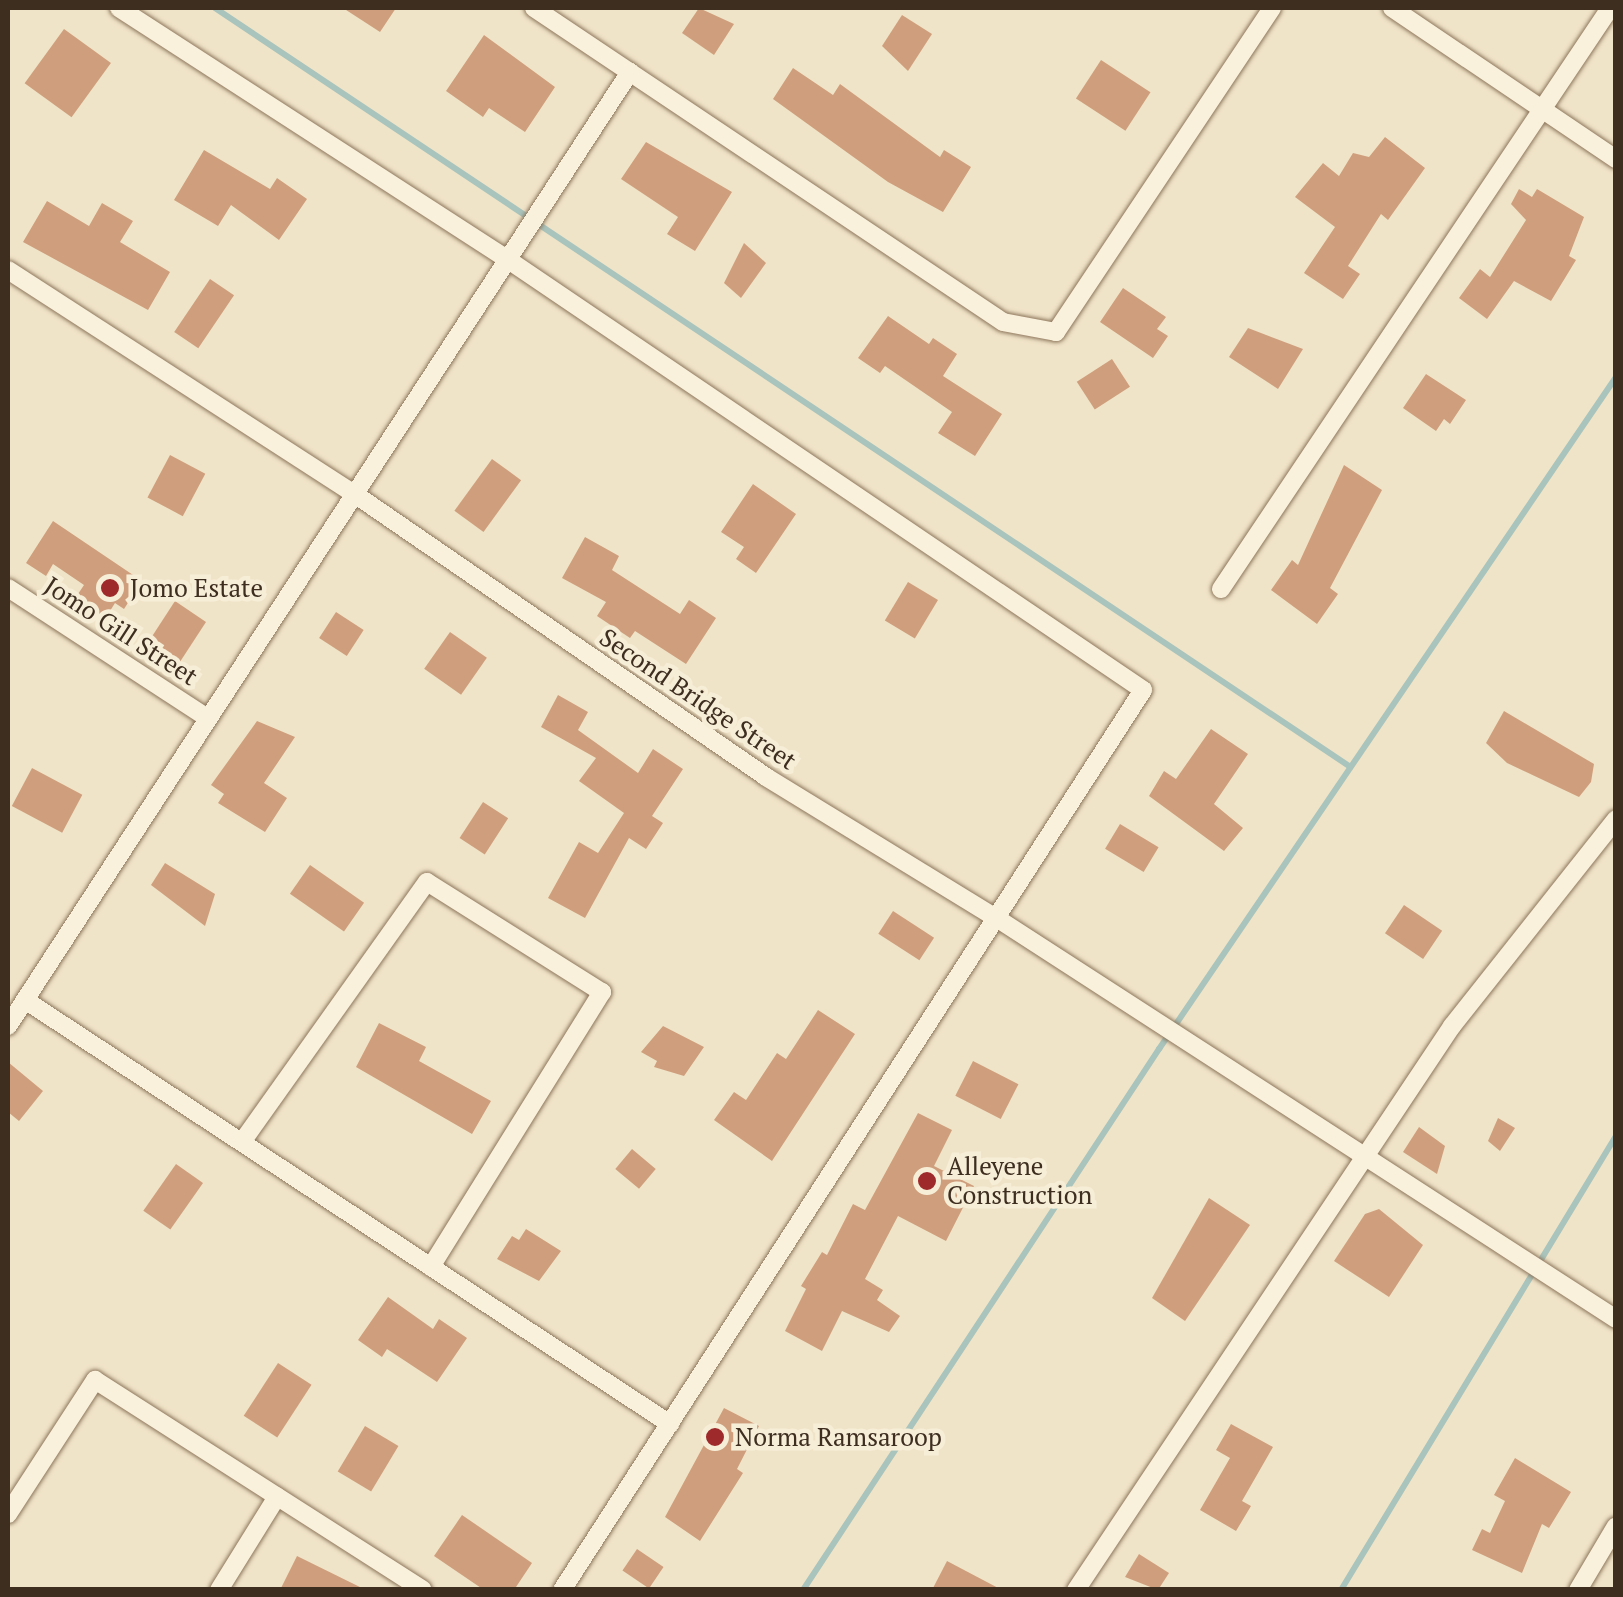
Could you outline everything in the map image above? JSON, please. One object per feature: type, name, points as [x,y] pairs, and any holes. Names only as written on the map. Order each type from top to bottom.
[{"type":"street","points":[[119,8],[507,259],[1144,690],[562,1590]]},
{"type":"street","points":[[534,8],[1003,322],[1056,332],[1272,8]]},
{"type":"street","points":[[1392,8],[1616,159]]},
{"type":"street","points":[[1221,589],[1610,8]]},
{"type":"street","points":[[8,1026],[630,72]]},
{"type":"street","name":"Second Bridge Street","points":[[8,270],[356,494],[766,777],[998,918],[1154,1023],[1616,1319]]},
{"type":"street","name":"Jomo Gill Street","points":[[8,588],[206,717]]},
{"type":"street","points":[[1076,1590],[1368,1159],[1452,1026],[1616,819]]},
{"type":"street","points":[[242,1142],[427,882],[602,992],[431,1266]]},
{"type":"street","points":[[25,1000],[670,1424]]},
{"type":"street","points":[[8,1514],[94,1380],[423,1590]]},
{"type":"street","points":[[219,1590],[278,1497]]},
{"type":"street","points":[[1578,1590],[1616,1526]]},
{"type":"building","points":[[343,8],[396,8],[380,32]]},
{"type":"building","points":[[699,8],[734,24],[714,55],[682,33]]},
{"type":"building","points":[[902,15],[932,34],[908,71],[882,46]]},
{"type":"building","points":[[64,29],[111,63],[72,117],[25,83]]},
{"type":"building","points":[[484,35],[555,87],[525,132],[489,108],[483,117],[446,91]]},
{"type":"building","points":[[1101,60],[1150,92],[1125,131],[1076,99]]},
{"type":"building","points":[[793,68],[833,95],[840,84],[940,157],[944,150],[971,167],[943,212],[888,182],[773,99]]},
{"type":"building","points":[[1385,137],[1425,168],[1388,220],[1381,214],[1348,266],[1360,274],[1343,299],[1304,273],[1335,227],[1295,197],[1323,163],[1339,176],[1353,153],[1369,157]]},
{"type":"building","points":[[646,142],[732,192],[695,251],[667,234],[678,217],[621,179]]},
{"type":"building","points":[[204,150],[270,189],[277,178],[307,199],[279,240],[231,205],[218,226],[174,200]]},
{"type":"building","points":[[1519,189],[1532,197],[1537,189],[1584,217],[1569,256],[1576,260],[1551,301],[1514,281],[1487,319],[1459,298],[1480,269],[1490,277],[1526,220],[1511,204]]},
{"type":"building","points":[[47,201],[89,226],[102,203],[133,221],[120,242],[170,272],[148,310],[23,242]]},
{"type":"building","points":[[744,243],[766,263],[741,298],[724,283]]},
{"type":"building","points":[[210,279],[234,295],[198,348],[174,332]]},
{"type":"building","points":[[1123,288],[1166,317],[1157,329],[1168,336],[1153,358],[1100,322]]},
{"type":"building","points":[[888,316],[929,344],[933,338],[957,354],[943,376],[1002,414],[975,456],[938,433],[952,412],[885,366],[880,373],[858,358]]},
{"type":"building","points":[[1248,328],[1303,349],[1278,389],[1229,357]]},
{"type":"building","points":[[1112,359],[1130,387],[1095,410],[1077,382]]},
{"type":"building","points":[[1426,374],[1466,400],[1450,424],[1444,419],[1436,431],[1403,408]]},
{"type":"building","points":[[170,455],[205,474],[183,516],[147,497]]},
{"type":"building","points":[[492,459],[521,480],[484,532],[454,511]]},
{"type":"building","points":[[1344,465],[1382,490],[1330,588],[1338,594],[1317,624],[1271,590],[1292,560],[1298,565]]},
{"type":"building","points":[[753,484],[796,514],[756,573],[736,559],[744,547],[721,532]]},
{"type":"building","points":[[53,521],[142,581],[124,609],[115,603],[105,619],[78,594],[84,585],[53,564],[46,576],[26,563]]},
{"type":"building","points":[[585,537],[619,556],[612,570],[680,614],[689,600],[716,618],[686,664],[635,631],[630,638],[597,616],[606,602],[562,578]]},
{"type":"building","points":[[908,582],[938,600],[915,639],[885,621]]},
{"type":"building","points":[[175,601],[206,622],[176,668],[149,641]]},
{"type":"building","points":[[336,612],[364,630],[347,656],[319,638]]},
{"type":"building","points":[[450,632],[487,658],[461,695],[424,669]]},
{"type":"building","points":[[558,695],[588,712],[578,730],[638,773],[653,749],[683,769],[652,816],[663,823],[646,849],[629,838],[585,918],[548,898],[579,842],[598,853],[624,813],[579,781],[596,758],[541,727]]},
{"type":"building","points":[[1504,711],[1594,764],[1591,782],[1579,797],[1507,763],[1486,743]]},
{"type":"building","points":[[257,721],[295,737],[264,783],[287,798],[265,832],[218,803],[224,794],[211,785]]},
{"type":"building","points":[[1211,729],[1248,754],[1214,804],[1243,828],[1224,851],[1149,796],[1164,771],[1176,779]]},
{"type":"building","points":[[32,768],[82,795],[62,833],[12,806]]},
{"type":"building","points":[[483,802],[508,818],[485,854],[460,838]]},
{"type":"building","points":[[1120,824],[1159,847],[1144,872],[1105,849]]},
{"type":"building","points":[[165,863],[215,894],[205,926],[151,885]]},
{"type":"building","points":[[310,865],[364,903],[344,932],[290,894]]},
{"type":"building","points":[[1404,905],[1442,931],[1423,959],[1385,933]]},
{"type":"building","points":[[893,911],[934,938],[919,960],[878,934]]},
{"type":"building","points":[[818,1010],[855,1034],[772,1161],[714,1120],[734,1092],[746,1100],[777,1053],[786,1059]]},
{"type":"building","points":[[379,1023],[426,1047],[419,1061],[491,1101],[472,1134],[356,1067]]},
{"type":"building","points":[[663,1026],[704,1047],[684,1076],[654,1067],[657,1061],[641,1052]]},
{"type":"building","points":[[973,1061],[1018,1084],[1001,1119],[955,1096]]},
{"type":"building","points":[[8,1062],[43,1091],[19,1121],[8,1112]]},
{"type":"building","points":[[918,1113],[952,1130],[934,1166],[974,1186],[946,1241],[898,1216],[865,1279],[883,1290],[877,1300],[900,1316],[889,1332],[842,1311],[822,1351],[785,1331],[806,1289],[801,1286],[822,1252],[827,1255],[853,1204],[865,1210]]},
{"type":"building","points":[[1498,1118],[1515,1128],[1500,1151],[1488,1141]]},
{"type":"building","points":[[1419,1127],[1445,1146],[1437,1174],[1403,1152]]},
{"type":"building","points":[[632,1149],[656,1169],[639,1189],[615,1169]]},
{"type":"building","points":[[176,1164],[203,1183],[170,1230],[143,1211]]},
{"type":"building","points":[[1209,1198],[1250,1225],[1185,1321],[1152,1298]]},
{"type":"building","points":[[1379,1209],[1423,1245],[1389,1297],[1334,1261],[1365,1214]]},
{"type":"building","points":[[526,1229],[561,1251],[539,1281],[497,1259],[512,1236],[519,1240]]},
{"type":"building","points":[[388,1297],[433,1329],[439,1319],[467,1338],[437,1382],[387,1349],[382,1357],[358,1340]]},
{"type":"building","points":[[278,1363],[312,1385],[277,1438],[244,1416]]},
{"type":"building","points":[[724,1408],[759,1426],[737,1469],[743,1473],[700,1541],[665,1517]]},
{"type":"building","points":[[1231,1424],[1273,1447],[1242,1501],[1251,1506],[1236,1531],[1200,1510],[1230,1458],[1216,1450]]},
{"type":"building","points":[[365,1426],[398,1446],[371,1492],[338,1471]]},
{"type":"building","points":[[1515,1458],[1571,1492],[1549,1528],[1542,1524],[1522,1573],[1472,1550],[1482,1529],[1490,1533],[1505,1501],[1494,1495]]},
{"type":"building","points":[[462,1515],[532,1563],[514,1590],[484,1590],[434,1556]]},
{"type":"building","points":[[637,1549],[664,1567],[649,1588],[622,1571]]},
{"type":"building","points":[[1139,1554],[1169,1573],[1158,1590],[1125,1577]]},
{"type":"building","points":[[297,1556],[366,1590],[280,1590]]},
{"type":"building","points":[[947,1561],[1002,1590],[932,1590]]},
{"type":"waterway","points":[[215,8],[1349,766]]},
{"type":"waterway","points":[[803,1590],[1159,1049],[1616,377]]},
{"type":"waterway","points":[[1341,1590],[1616,1136]]},
{"type":"place","name":"Jomo Estate","points":[[110,588]]},
{"type":"place","name":"Alleyene Construction","points":[[927,1181]]},
{"type":"place","name":"Norma Ramsaroop","points":[[715,1437]]}]
